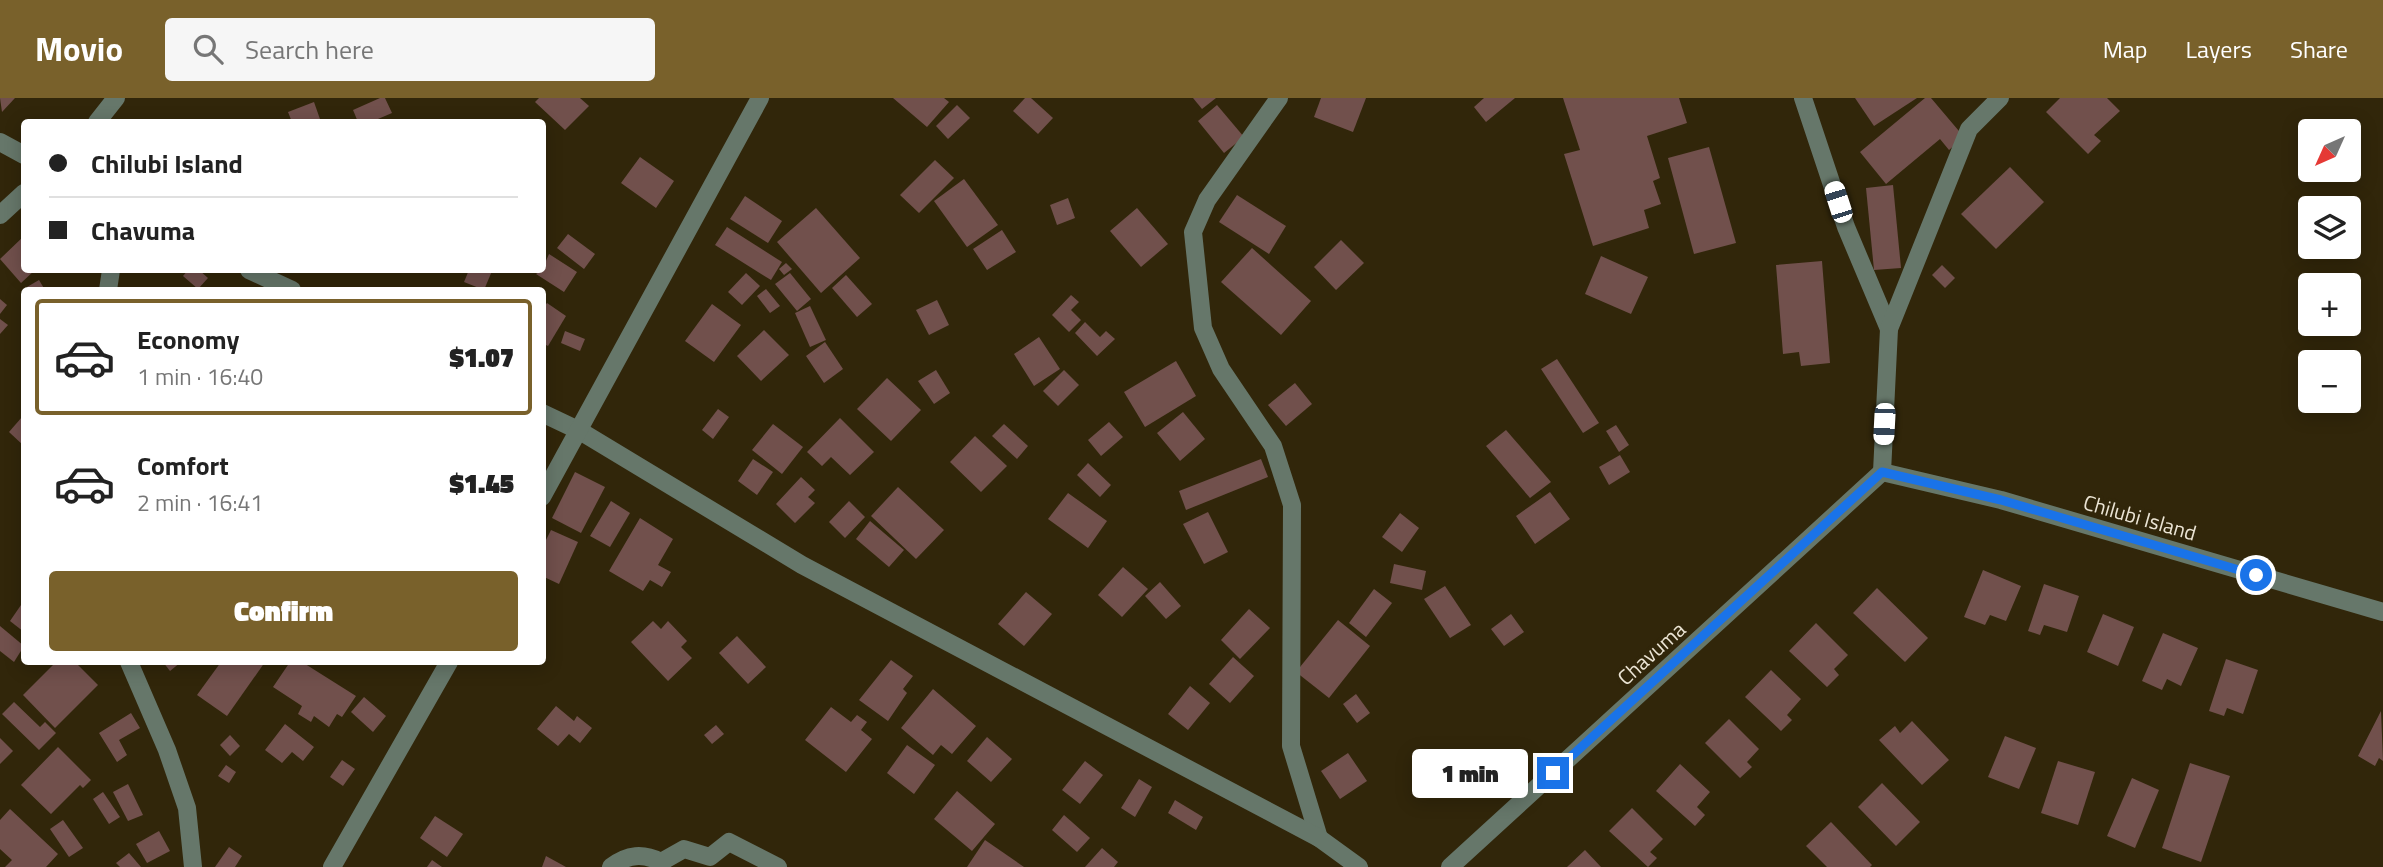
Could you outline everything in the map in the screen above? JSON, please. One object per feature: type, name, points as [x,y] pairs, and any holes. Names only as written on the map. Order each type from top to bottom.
[{"type":"street","points":[[99,119],[116,98]]},
{"type":"street","points":[[546,490],[760,98]]},
{"type":"street","points":[[1279,98],[1207,200],[1193,232],[1203,328],[1220,369],[1273,446],[1292,505],[1291,746],[1319,838]]},
{"type":"street","points":[[1803,98],[1846,227],[1889,329]]},
{"type":"street","points":[[1882,472],[1889,329],[1969,129],[2000,98]]},
{"type":"street","points":[[0,142],[21,153]]},
{"type":"street","points":[[0,215],[21,196]]},
{"type":"street","points":[[255,273],[286,287]]},
{"type":"street","points":[[546,414],[580,431],[802,565],[1319,838],[1359,867]]},
{"type":"street","name":"Chilubi Island","points":[[1882,472],[2001,500],[2383,612]]},
{"type":"street","name":"Chavuma","points":[[1450,867],[1882,472]]},
{"type":"street","points":[[130,665],[167,750],[187,808],[194,867]]},
{"type":"street","points":[[332,867],[447,665]]},
{"type":"street","points":[[611,867],[635,855],[648,855],[661,862],[684,849],[710,857],[729,842],[778,867]]},
{"type":"building","points":[[0,98],[15,98],[2,112]]},
{"type":"building","points":[[385,98],[392,113],[378,119],[357,119],[353,110]]},
{"type":"building","points":[[539,98],[580,98],[589,106],[565,130],[535,102]]},
{"type":"building","points":[[893,98],[944,98],[949,102],[927,127]]},
{"type":"building","points":[[1025,98],[1031,98],[1053,118],[1038,134],[1013,111]]},
{"type":"building","points":[[1193,98],[1216,98],[1202,109]]},
{"type":"building","points":[[1321,98],[1366,98],[1353,132],[1314,117]]},
{"type":"building","points":[[1484,98],[1515,98],[1486,122],[1474,107]]},
{"type":"building","points":[[1563,98],[1679,98],[1687,123],[1647,136],[1660,178],[1653,181],[1661,204],[1644,210],[1649,228],[1593,246],[1564,154],[1580,150]]},
{"type":"building","points":[[1855,98],[1917,98],[1874,126]]},
{"type":"building","points":[[1925,98],[1931,98],[1964,137],[1949,150],[1940,139],[1886,184],[1860,152]]},
{"type":"building","points":[[2060,98],[2107,98],[2120,111],[2094,135],[2101,141],[2088,154],[2046,112]]},
{"type":"building","points":[[314,102],[320,119],[291,119],[288,112]]},
{"type":"building","points":[[957,105],[970,118],[948,139],[936,126]]},
{"type":"building","points":[[1217,105],[1244,137],[1224,153],[1198,121]]},
{"type":"building","points":[[1709,147],[1736,243],[1694,254],[1668,158]]},
{"type":"building","points":[[640,157],[674,181],[656,208],[621,183]]},
{"type":"building","points":[[935,160],[954,178],[919,213],[900,195]]},
{"type":"building","points":[[2010,167],[2044,202],[1996,249],[1961,214]]},
{"type":"building","points":[[964,179],[998,225],[967,247],[934,201]]},
{"type":"building","points":[[1893,185],[1901,268],[1874,270],[1866,188]]},
{"type":"building","points":[[1237,195],[1286,226],[1269,254],[1219,222]]},
{"type":"building","points":[[745,196],[782,221],[768,243],[730,219]]},
{"type":"building","points":[[1068,198],[1075,218],[1057,225],[1050,205]]},
{"type":"building","points":[[816,208],[860,258],[821,293],[777,242]]},
{"type":"building","points":[[1137,208],[1168,244],[1141,267],[1110,231]]},
{"type":"building","points":[[727,227],[782,262],[771,280],[715,245]]},
{"type":"building","points":[[1002,230],[1016,252],[987,270],[973,249]]},
{"type":"building","points":[[568,234],[595,254],[584,269],[557,248]]},
{"type":"building","points":[[21,239],[21,273],[32,273],[21,283],[0,259]]},
{"type":"building","points":[[1341,240],[1364,263],[1336,290],[1314,267]]},
{"type":"building","points":[[1252,248],[1311,301],[1281,335],[1221,282]]},
{"type":"building","points":[[549,254],[577,272],[564,292],[536,274],[546,273]]},
{"type":"building","points":[[1601,256],[1648,277],[1631,314],[1585,294]]},
{"type":"building","points":[[1822,261],[1830,363],[1801,366],[1799,352],[1783,354],[1776,265]]},
{"type":"building","points":[[786,263],[792,269],[784,275],[779,269]]},
{"type":"building","points":[[1942,265],[1955,278],[1945,288],[1932,275]]},
{"type":"building","points":[[186,273],[202,273],[208,278],[200,287],[196,287],[183,276]]},
{"type":"building","points":[[468,273],[491,273],[485,287],[464,282]]},
{"type":"building","points":[[746,273],[760,286],[742,305],[728,292]]},
{"type":"building","points":[[790,273],[811,299],[797,311],[775,284]]},
{"type":"building","points":[[846,275],[872,304],[857,317],[832,288]]},
{"type":"building","points":[[39,280],[43,287],[27,287]]},
{"type":"building","points":[[766,289],[780,306],[770,313],[757,296]]},
{"type":"building","points":[[1071,295],[1079,302],[1071,310],[1081,320],[1069,332],[1052,315]]},
{"type":"building","points":[[0,299],[7,305],[0,314]]},
{"type":"building","points":[[937,300],[949,325],[929,335],[916,310]]},
{"type":"building","points":[[546,304],[566,316],[548,346],[546,345]]},
{"type":"building","points":[[712,304],[741,325],[714,362],[685,341]]},
{"type":"building","points":[[810,306],[826,340],[810,347],[795,313]]},
{"type":"building","points":[[0,319],[8,325],[0,334]]},
{"type":"building","points":[[1085,322],[1100,337],[1106,331],[1115,339],[1097,356],[1075,333]]},
{"type":"building","points":[[764,330],[789,355],[761,381],[737,356]]},
{"type":"building","points":[[565,331],[585,339],[580,351],[561,343]]},
{"type":"building","points":[[1039,337],[1060,369],[1034,386],[1014,354]]},
{"type":"building","points":[[825,342],[843,369],[824,383],[806,356]]},
{"type":"building","points":[[1557,359],[1599,423],[1583,433],[1541,369]]},
{"type":"building","points":[[1176,361],[1196,396],[1145,427],[1124,392]]},
{"type":"building","points":[[936,370],[950,393],[934,404],[918,381]]},
{"type":"building","points":[[1064,370],[1079,385],[1058,406],[1043,391]]},
{"type":"building","points":[[887,378],[921,410],[891,441],[857,409]]},
{"type":"building","points":[[1295,383],[1312,404],[1286,426],[1268,405]]},
{"type":"building","points":[[718,409],[729,417],[713,439],[702,430]]},
{"type":"building","points":[[1183,412],[1205,439],[1180,461],[1157,433]]},
{"type":"building","points":[[21,418],[21,443],[9,432]]},
{"type":"building","points":[[840,418],[874,452],[850,475],[831,457],[822,466],[807,452]]},
{"type":"building","points":[[1109,422],[1123,437],[1101,456],[1088,440]]},
{"type":"building","points":[[773,424],[803,447],[782,474],[752,450]]},
{"type":"building","points":[[1004,424],[1028,446],[1017,459],[992,436]]},
{"type":"building","points":[[1616,425],[1629,445],[1619,452],[1606,431]]},
{"type":"building","points":[[1506,430],[1551,482],[1530,498],[1486,446]]},
{"type":"building","points":[[975,436],[1007,466],[981,492],[950,462]]},
{"type":"building","points":[[1620,455],[1630,472],[1609,485],[1599,467]]},
{"type":"building","points":[[753,459],[773,472],[757,495],[738,481]]},
{"type":"building","points":[[1261,459],[1268,477],[1186,510],[1179,491]]},
{"type":"building","points":[[1088,463],[1111,485],[1100,497],[1077,475]]},
{"type":"building","points":[[575,472],[605,487],[581,533],[552,518]]},
{"type":"building","points":[[801,477],[815,490],[808,497],[815,503],[795,523],[776,504]]},
{"type":"building","points":[[898,487],[944,530],[916,559],[871,516]]},
{"type":"building","points":[[1550,492],[1570,519],[1535,544],[1516,516]]},
{"type":"building","points":[[1068,493],[1107,521],[1088,548],[1048,519]]},
{"type":"building","points":[[611,501],[630,513],[610,547],[590,536]]},
{"type":"building","points":[[849,501],[865,517],[845,538],[829,522]]},
{"type":"building","points":[[1208,512],[1228,552],[1204,564],[1183,524]]},
{"type":"building","points":[[1400,513],[1419,528],[1402,552],[1382,537]]},
{"type":"building","points":[[640,518],[673,539],[658,565],[671,572],[662,587],[650,580],[643,591],[609,571]]},
{"type":"building","points":[[870,521],[904,550],[889,567],[856,539]]},
{"type":"building","points":[[551,530],[578,542],[559,584],[546,578],[546,540]]},
{"type":"building","points":[[1394,564],[1426,571],[1422,590],[1390,583]]},
{"type":"building","points":[[1123,567],[1148,589],[1122,617],[1098,595]]},
{"type":"building","points":[[1983,570],[2021,586],[2006,621],[1990,615],[1985,625],[1964,617]]},
{"type":"building","points":[[1160,582],[1181,606],[1166,619],[1145,596]]},
{"type":"building","points":[[2044,584],[2079,596],[2067,632],[2044,625],[2040,635],[2028,631]]},
{"type":"building","points":[[1445,586],[1471,625],[1450,638],[1424,599]]},
{"type":"building","points":[[1877,588],[1928,638],[1905,662],[1853,613]]},
{"type":"building","points":[[1374,589],[1392,603],[1366,637],[1349,623]]},
{"type":"building","points":[[1026,592],[1052,614],[1024,646],[998,624]]},
{"type":"building","points":[[21,605],[21,630],[10,621]]},
{"type":"building","points":[[1249,609],[1270,628],[1240,659],[1221,640]]},
{"type":"building","points":[[1511,614],[1524,632],[1504,646],[1491,629]]},
{"type":"building","points":[[2103,614],[2134,627],[2118,666],[2087,652]]},
{"type":"building","points":[[1338,620],[1370,646],[1329,698],[1296,672]]},
{"type":"building","points":[[653,621],[661,629],[668,621],[687,641],[681,647],[692,658],[668,681],[631,642]]},
{"type":"building","points":[[1816,623],[1848,655],[1834,669],[1839,675],[1827,687],[1789,651]]},
{"type":"building","points":[[0,626],[21,644],[21,651],[14,662],[0,651]]},
{"type":"building","points":[[2163,633],[2198,648],[2181,686],[2167,679],[2162,690],[2142,681]]},
{"type":"building","points":[[737,636],[766,667],[748,684],[719,653]]},
{"type":"building","points":[[1233,657],[1254,676],[1230,703],[1209,684]]},
{"type":"building","points":[[2226,659],[2258,670],[2243,714],[2227,708],[2224,716],[2209,711]]},
{"type":"building","points":[[891,660],[913,676],[903,689],[907,693],[888,721],[859,700]]},
{"type":"building","points":[[53,665],[78,665],[98,685],[55,728],[23,695]]},
{"type":"building","points":[[165,665],[177,665],[170,671]]},
{"type":"building","points":[[219,665],[263,665],[227,716],[197,695]]},
{"type":"building","points":[[288,665],[307,665],[356,696],[342,717],[337,714],[329,727],[314,716],[311,722],[298,714],[302,706],[273,687]]},
{"type":"building","points":[[1771,670],[1801,699],[1787,715],[1792,720],[1781,731],[1745,697]]},
{"type":"building","points":[[1190,686],[1210,703],[1188,730],[1168,714]]},
{"type":"building","points":[[933,689],[976,726],[952,754],[941,745],[933,755],[901,728]]},
{"type":"building","points":[[1356,694],[1370,713],[1357,723],[1343,704]]},
{"type":"building","points":[[364,697],[386,716],[373,732],[351,712]]},
{"type":"building","points":[[14,702],[40,727],[45,722],[56,733],[39,750],[2,714]]},
{"type":"building","points":[[556,706],[574,721],[577,716],[592,728],[580,743],[569,734],[558,746],[537,729]]},
{"type":"building","points":[[831,707],[851,722],[857,715],[867,722],[861,730],[872,739],[846,772],[805,740]]},
{"type":"building","points":[[2381,711],[2383,761],[2379,758],[2375,766],[2358,756]]},
{"type":"building","points":[[131,713],[140,728],[119,740],[127,755],[117,762],[99,733]]},
{"type":"building","points":[[1729,719],[1759,749],[1747,762],[1752,767],[1740,778],[1705,743]]},
{"type":"building","points":[[1912,721],[1949,760],[1922,785],[1879,740],[1895,726],[1900,733]]},
{"type":"building","points":[[285,724],[314,747],[303,761],[292,752],[282,763],[265,750]]},
{"type":"building","points":[[716,725],[724,734],[712,744],[704,735]]},
{"type":"building","points":[[230,735],[240,746],[230,756],[220,745]]},
{"type":"building","points":[[2005,736],[2036,748],[2019,789],[1988,777]]},
{"type":"building","points":[[987,737],[1012,759],[991,782],[967,761]]},
{"type":"building","points":[[0,738],[13,751],[0,764]]},
{"type":"building","points":[[907,745],[935,765],[914,794],[887,773]]},
{"type":"building","points":[[58,747],[91,780],[83,788],[80,785],[51,814],[21,785]]},
{"type":"building","points":[[1348,753],[1367,781],[1340,799],[1321,771]]},
{"type":"building","points":[[342,760],[355,769],[343,786],[330,777]]},
{"type":"building","points":[[1085,761],[1103,775],[1080,804],[1062,790]]},
{"type":"building","points":[[2058,761],[2095,772],[2078,825],[2041,813]]},
{"type":"building","points":[[2190,763],[2230,776],[2201,862],[2162,848]]},
{"type":"building","points":[[1680,764],[1710,792],[1697,807],[1705,815],[1695,826],[1656,791]]},
{"type":"building","points":[[226,765],[236,772],[229,783],[218,776]]},
{"type":"building","points":[[2132,778],[2159,790],[2135,848],[2107,836]]},
{"type":"building","points":[[1139,779],[1152,787],[1135,817],[1121,808]]},
{"type":"building","points":[[1882,783],[1920,822],[1896,846],[1858,807]]},
{"type":"building","points":[[128,784],[143,815],[128,821],[113,792]]},
{"type":"building","points":[[957,791],[995,824],[972,851],[934,819]]},
{"type":"building","points":[[103,792],[120,817],[109,824],[93,799]]},
{"type":"building","points":[[1175,800],[1203,817],[1196,830],[1168,813]]},
{"type":"building","points":[[1632,808],[1663,839],[1650,852],[1657,858],[1648,867],[1609,831]]},
{"type":"building","points":[[10,809],[58,854],[46,867],[5,867],[12,860],[0,849],[0,820]]},
{"type":"building","points":[[1064,815],[1090,838],[1077,852],[1052,830]]},
{"type":"building","points":[[435,816],[463,834],[447,857],[420,838]]},
{"type":"building","points":[[63,820],[83,848],[69,857],[50,829]]},
{"type":"building","points":[[1831,822],[1872,865],[1870,867],[1827,867],[1806,846]]},
{"type":"building","points":[[159,831],[170,851],[147,863],[136,844]]},
{"type":"building","points":[[985,840],[1024,867],[967,867]]},
{"type":"building","points":[[229,847],[242,856],[235,867],[215,867]]},
{"type":"building","points":[[1102,848],[1118,862],[1114,867],[1085,867]]},
{"type":"building","points":[[1585,850],[1601,867],[1567,867]]},
{"type":"building","points":[[129,853],[141,867],[120,867],[116,863]]},
{"type":"building","points":[[546,856],[566,867],[542,867]]},
{"type":"building","points":[[432,860],[442,867],[427,867]]},
{"type":"route","points":[[1553,773],[1882,472],[2001,500],[2256,575]]}]
